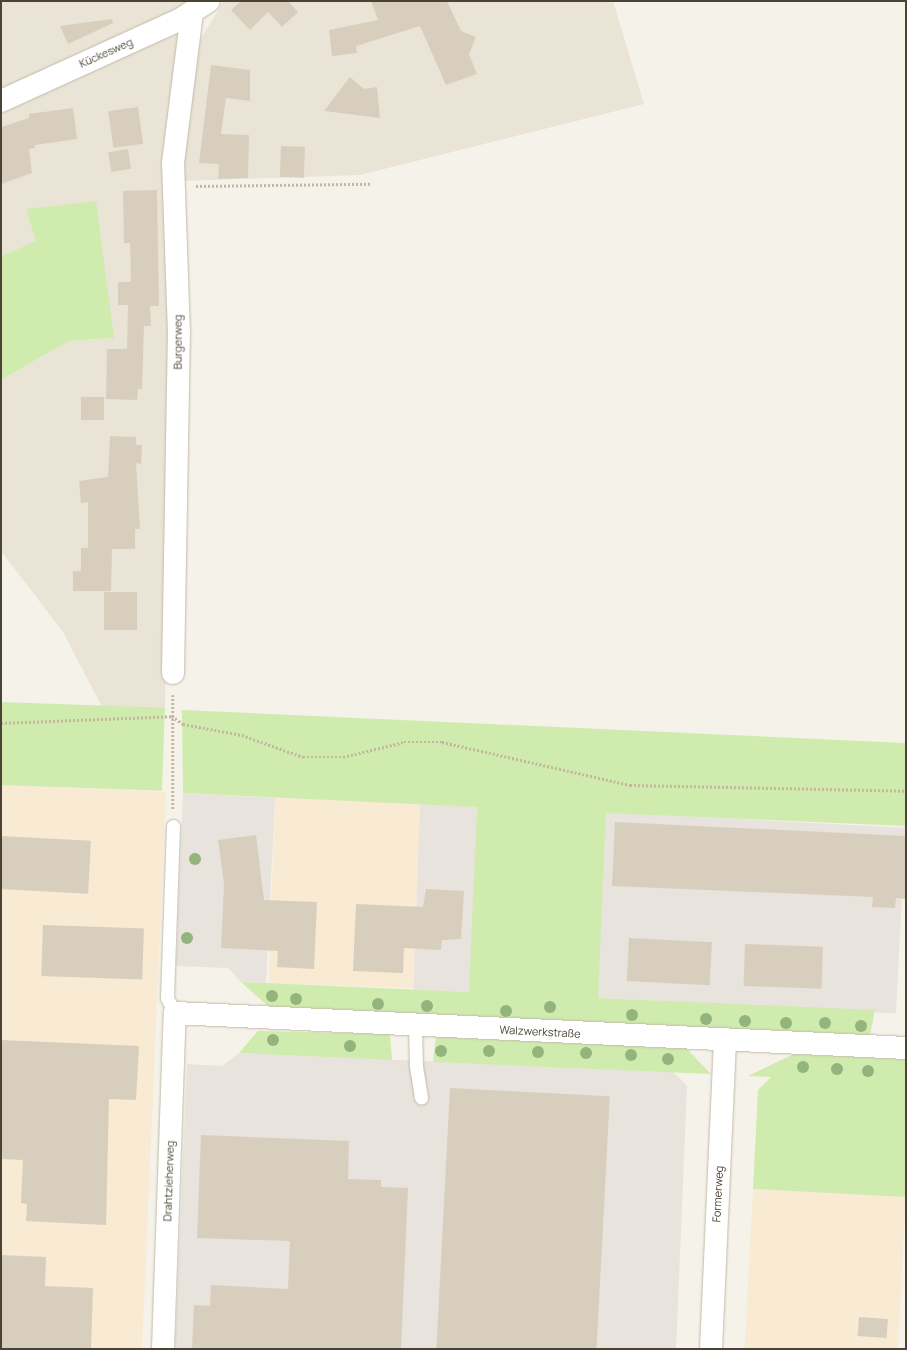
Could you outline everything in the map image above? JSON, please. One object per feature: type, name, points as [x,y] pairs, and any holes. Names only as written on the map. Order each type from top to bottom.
[{"type":"street","name":"Kückesweg","points":[[1,100],[201,7]]},
{"type":"street","name":"Burgerweg","points":[[173,673],[179,334],[173,186],[176,123],[201,7]]},
{"type":"street","name":"Walzwerkstraße","points":[[175,1013],[415,1026],[906,1048]]},
{"type":"street","name":"Drahtzieherweg","points":[[163,1349],[175,1013]]},
{"type":"street","name":"Formerweg","points":[[711,1349],[725,1040]]},
{"type":"lane","points":[[173,826],[167,998],[175,1013]]},
{"type":"lane","points":[[415,1026],[416,1066],[421,1098]]},
{"type":"path","points":[[173,186],[372,184]]},
{"type":"path","points":[[1,723],[172,716],[183,724],[242,735],[303,757],[343,757],[404,742],[442,742],[630,785],[906,791]]},
{"type":"path","points":[[172,716],[173,826]]},
{"type":"shaded area","points":[[1,1],[194,1],[2,92]]},
{"type":"shaded area","points":[[224,1],[613,1],[644,104],[360,175],[182,181],[186,106],[200,40]]},
{"type":"shaded area","points":[[175,29],[183,36],[169,103],[165,181],[172,283],[165,709],[102,707],[63,632],[1,551],[1,380],[69,341],[114,338],[26,210],[37,241],[1,256],[1,112]]},
{"type":"shaded area","points":[[1,785],[166,792],[142,1349],[1,1349]]},
{"type":"shaded area","points":[[183,793],[275,798],[266,983],[241,982],[228,968],[176,966]]},
{"type":"shaded area","points":[[275,798],[420,803],[413,988],[269,983]]},
{"type":"shaded area","points":[[420,804],[477,806],[470,992],[414,990]]},
{"type":"shaded area","points":[[606,812],[906,828],[896,1013],[596,998]]},
{"type":"shaded area","points":[[239,1053],[673,1072],[687,1086],[676,1349],[175,1349],[187,1064],[222,1066]]},
{"type":"shaded area","points":[[753,1189],[906,1197],[898,1349],[745,1349]]},
{"type":"green space","points":[[96,201],[114,338],[69,341],[1,380],[1,256],[36,241],[26,209]]},
{"type":"green space","points":[[1,702],[165,708],[162,791],[1,785]]},
{"type":"green space","points":[[182,710],[906,743],[906,826],[606,813],[598,998],[875,1010],[870,1035],[270,1008],[241,982],[469,992],[477,807],[183,793]]},
{"type":"green space","points":[[258,1031],[390,1034],[392,1060],[239,1053]]},
{"type":"green space","points":[[436,1036],[686,1048],[711,1074],[433,1062]]},
{"type":"green space","points":[[794,1054],[906,1059],[906,1197],[753,1189],[758,1090],[771,1077],[748,1076]]},
{"type":"building","points":[[241,1],[288,1],[298,12],[282,27],[268,12],[250,30],[231,10]]},
{"type":"building","points":[[371,1],[447,1],[461,31],[476,37],[469,54],[477,74],[446,85],[420,26],[356,46],[357,53],[332,56],[329,30],[378,20]]},
{"type":"building","points":[[112,19],[113,23],[68,44],[60,26]]},
{"type":"building","points":[[211,65],[250,70],[250,101],[226,98],[221,134],[249,135],[248,178],[218,179],[219,164],[199,163]]},
{"type":"building","points":[[350,77],[364,89],[377,87],[380,118],[324,111]]},
{"type":"building","points":[[138,107],[143,144],[113,148],[108,111]]},
{"type":"building","points":[[73,108],[77,139],[35,145],[35,148],[29,149],[32,173],[1,184],[1,127],[29,118],[29,114]]},
{"type":"building","points":[[281,146],[305,147],[304,178],[280,177]]},
{"type":"building","points":[[128,149],[131,169],[111,172],[108,152]]},
{"type":"building","points":[[157,190],[159,306],[150,306],[151,326],[144,326],[142,389],[138,389],[137,400],[106,399],[107,349],[127,349],[128,305],[118,305],[118,282],[131,282],[130,243],[124,243],[123,191]]},
{"type":"building","points":[[81,397],[104,397],[104,420],[81,420]]},
{"type":"building","points":[[110,436],[136,437],[136,445],[142,445],[141,464],[136,463],[140,529],[135,529],[135,549],[112,549],[111,591],[73,591],[73,571],[81,571],[81,548],[88,548],[88,502],[81,503],[79,481],[108,477]]},
{"type":"building","points":[[104,592],[137,592],[137,630],[104,630]]},
{"type":"building","points":[[615,822],[906,836],[906,899],[896,898],[895,908],[872,907],[873,897],[612,886]]},
{"type":"building","points":[[256,835],[264,900],[317,902],[314,969],[277,967],[278,951],[221,948],[224,884],[218,840]]},
{"type":"building","points":[[1,836],[91,841],[88,894],[1,889]]},
{"type":"building","points":[[426,889],[464,891],[461,939],[442,940],[441,950],[404,948],[403,973],[353,971],[356,904],[423,907]]},
{"type":"building","points":[[43,925],[144,929],[142,979],[41,976]]},
{"type":"building","points":[[629,938],[712,942],[710,985],[627,981]]},
{"type":"building","points":[[745,944],[823,947],[821,989],[744,986]]},
{"type":"building","points":[[1,1040],[139,1046],[136,1100],[109,1099],[106,1225],[26,1221],[27,1204],[21,1203],[23,1160],[1,1159]]},
{"type":"building","points":[[450,1088],[610,1096],[597,1349],[436,1349]]},
{"type":"building","points":[[201,1135],[349,1141],[348,1179],[381,1180],[381,1187],[408,1188],[401,1349],[192,1349],[194,1305],[210,1306],[211,1285],[288,1289],[290,1241],[197,1238]]},
{"type":"building","points":[[1,1255],[46,1257],[45,1286],[93,1288],[91,1349],[1,1349]]},
{"type":"building","points":[[859,1317],[888,1319],[887,1338],[858,1336]]}]
